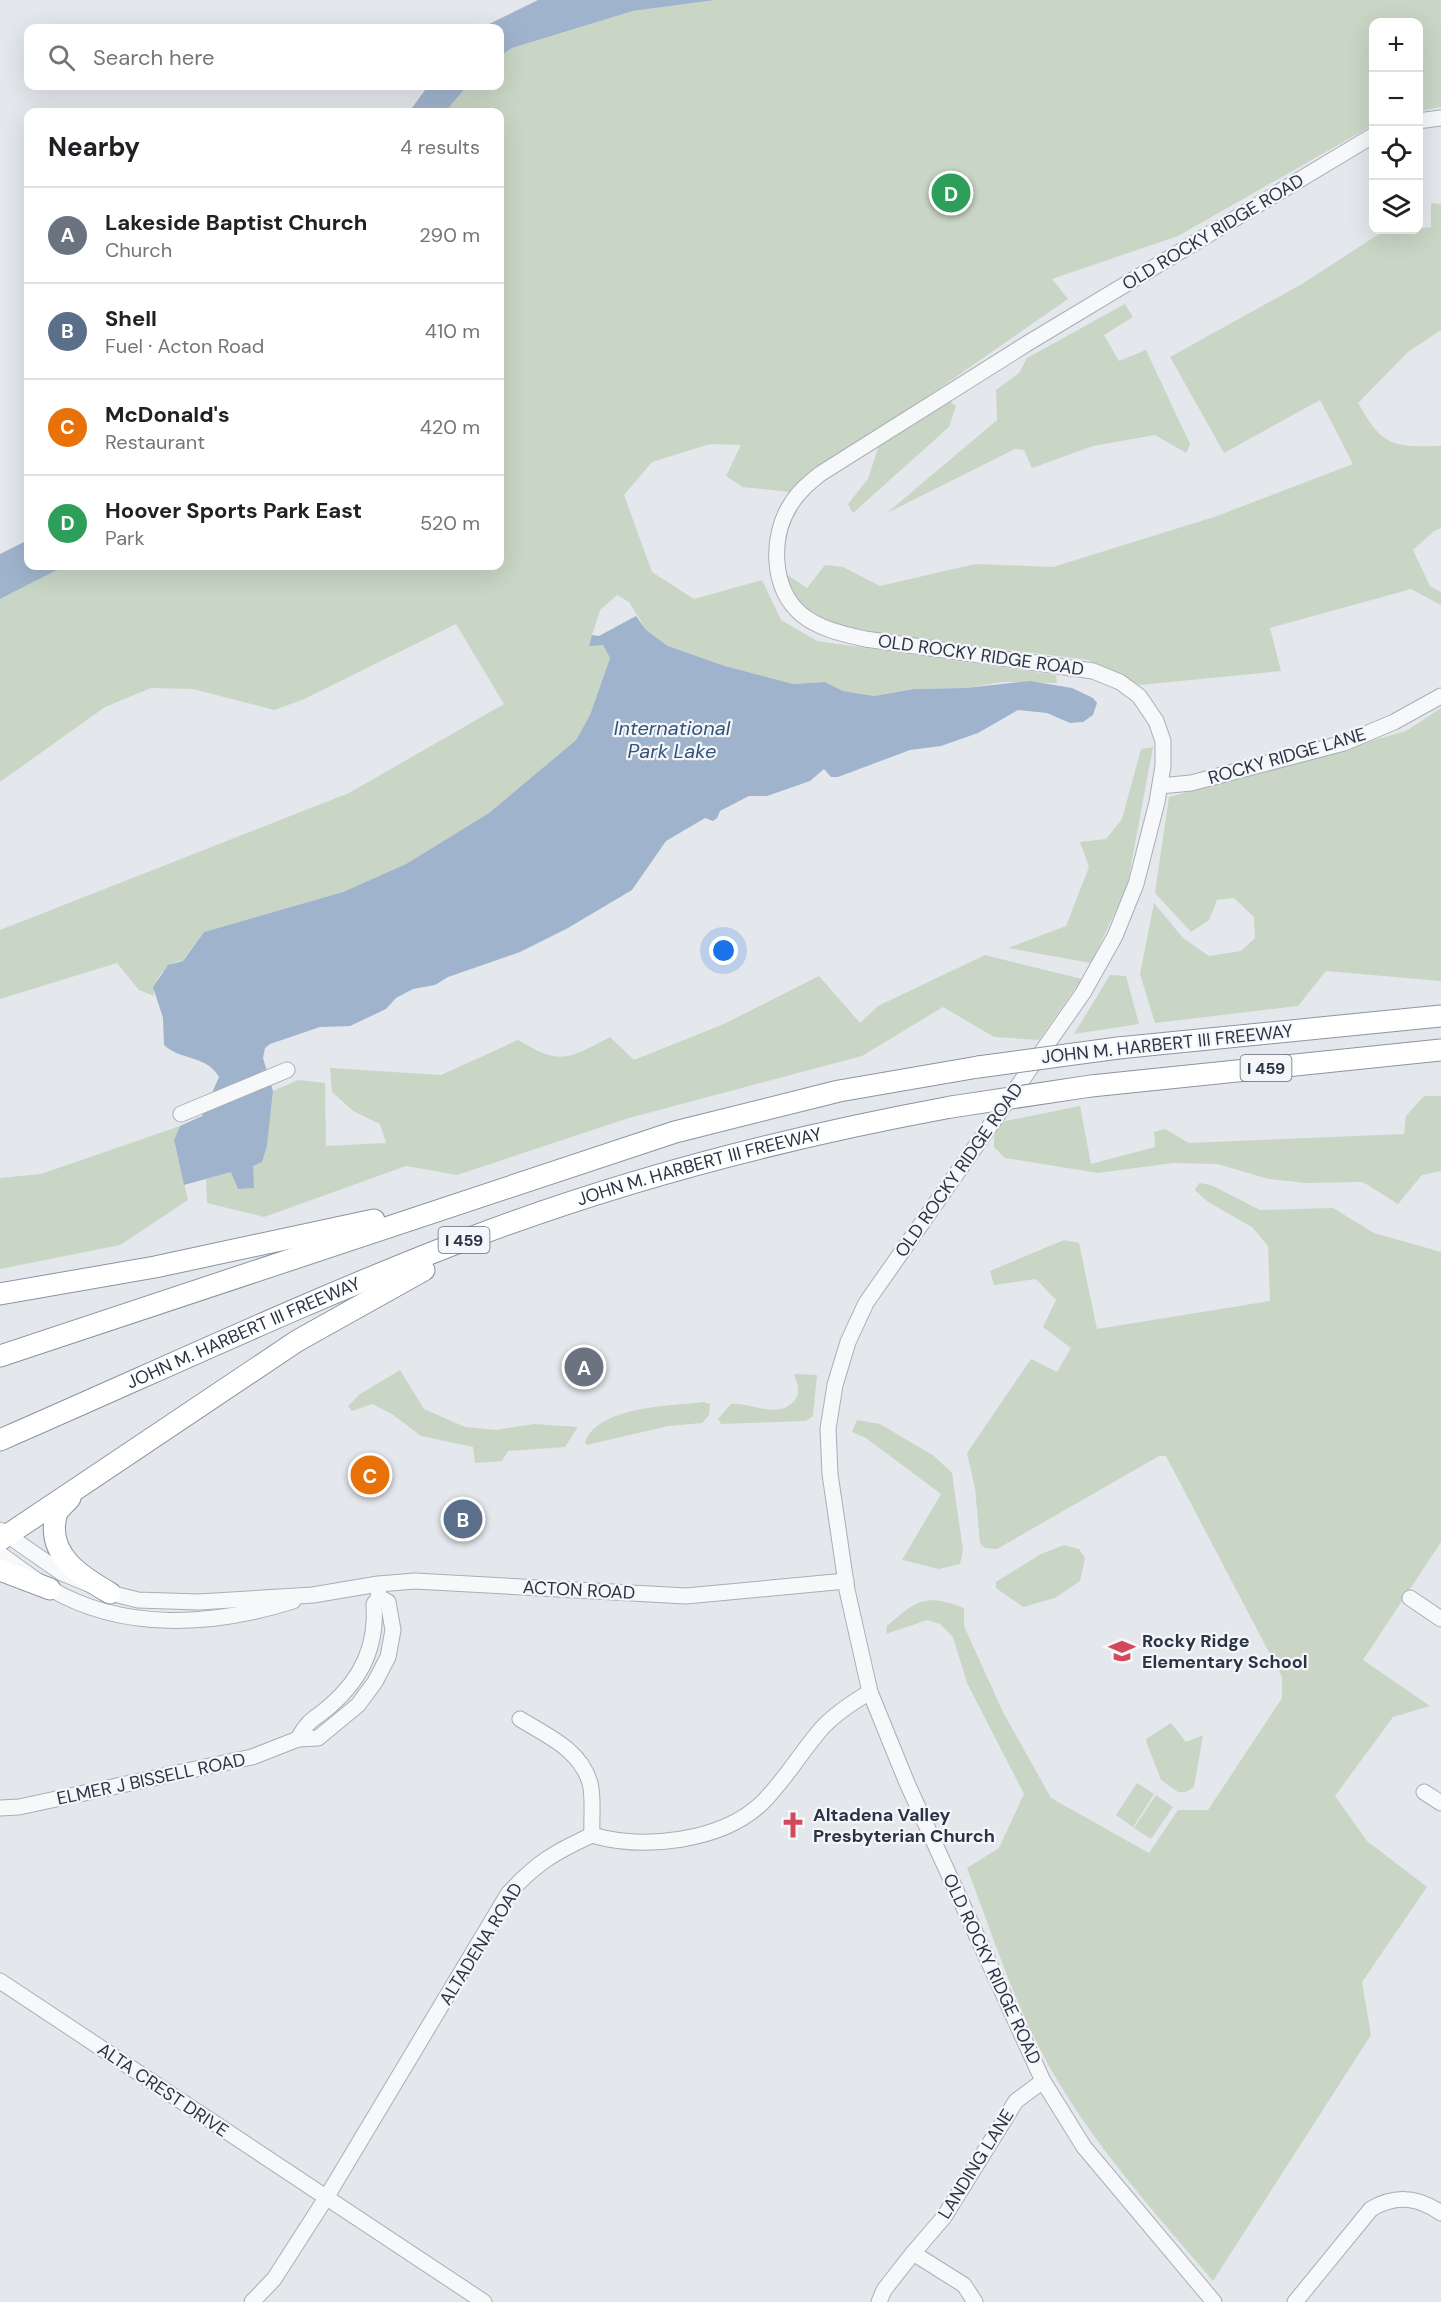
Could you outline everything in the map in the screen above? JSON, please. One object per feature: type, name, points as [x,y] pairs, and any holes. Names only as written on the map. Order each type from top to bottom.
[{"type":"highway","name":"JOHN M. HARBERT III FREEWAY","points":[[0,1356],[675,1132],[839,1091],[978,1067],[1118,1048],[1441,1016]]},
{"type":"highway","name":"JOHN M. HARBERT III FREEWAY","points":[[0,1440],[354,1286],[517,1221],[648,1178],[809,1135],[951,1107],[1091,1086],[1441,1050]]},
{"type":"highway","points":[[0,1294],[155,1267],[355,1222],[420,1215]]},
{"type":"highway","points":[[2,1540],[297,1341],[368,1299],[517,1221]]},
{"type":"highway","points":[[78,1488],[56,1515],[55,1539],[63,1559],[85,1578],[110,1593]]},
{"type":"highway","points":[[0,1570],[50,1589]]},
{"type":"street","points":[[1423,120],[1441,118]]},
{"type":"street","name":"OLD ROCKY RIDGE ROAD","points":[[1205,2298],[1084,2147],[1043,2081],[907,1783],[870,1692],[846,1581],[828,1450],[835,1385],[848,1342],[866,1303],[1065,1019],[1104,958],[1136,884],[1160,786],[1163,753],[1160,729],[1146,704],[1130,688],[1108,676],[1070,666],[865,639],[815,624],[791,604],[782,587],[777,553],[781,526],[791,503],[800,491],[827,469],[1028,343],[1369,138]]},
{"type":"street","name":"ROCKY RIDGE LANE","points":[[1160,786],[1191,783],[1344,743],[1394,722],[1441,696]]},
{"type":"street","points":[[181,1114],[287,1070]]},
{"type":"street","name":"ACTON ROAD","points":[[2,1540],[62,1573],[110,1593],[138,1600],[167,1602],[379,1590],[415,1581],[686,1596],[846,1581]]},
{"type":"street","name":"ACTON ROAD","points":[[2,1540],[50,1589],[101,1610],[150,1620],[173,1621],[259,1612],[313,1595]]},
{"type":"street","name":"ELMER J BISSELL ROAD","points":[[0,1808],[19,1807],[252,1757],[298,1739],[318,1737],[358,1705],[375,1682],[388,1658],[393,1630],[388,1602],[379,1590]]},
{"type":"street","points":[[1410,1598],[1441,1619]]},
{"type":"street","points":[[520,1719],[569,1749],[579,1760],[590,1784],[592,1834],[606,1839],[662,1842],[697,1836],[723,1828],[760,1804],[823,1726],[870,1692]]},
{"type":"street","points":[[1424,1792],[1441,1803]]},
{"type":"street","name":"ALTADENA ROAD","points":[[252,2302],[274,2279],[326,2198],[508,1894],[530,1869],[557,1851],[592,1834]]},
{"type":"street","name":"ALTA CREST DRIVE","points":[[0,1981],[484,2302]]},
{"type":"street","name":"LANDING LANE","points":[[879,2302],[884,2290],[944,2217],[1016,2101],[1043,2081]]},
{"type":"street","points":[[1295,2302],[1371,2208],[1406,2198],[1422,2202],[1441,2213]]},
{"type":"street","points":[[913,2253],[964,2285],[975,2302]]},
{"type":"green space","points":[[715,0],[1441,0],[1441,107],[1423,110],[1423,18],[1369,18],[1369,127],[1178,236],[1052,279],[1068,299],[790,492],[743,487],[726,476],[741,445],[710,444],[652,462],[624,495],[652,572],[694,599],[762,580],[781,620],[817,641],[1056,675],[1057,683],[1003,682],[966,688],[914,689],[874,696],[843,691],[825,682],[793,684],[725,666],[668,646],[646,630],[629,602],[617,595],[600,610],[589,645],[603,645],[610,658],[590,715],[576,740],[489,813],[406,864],[343,892],[204,932],[182,961],[171,964],[158,978],[154,996],[139,990],[117,963],[0,999],[0,930],[349,793],[504,704],[456,624],[302,700],[274,710],[193,689],[151,688],[105,707],[0,782],[0,599],[57,570],[504,570],[504,108],[448,108],[464,90],[504,90],[504,53],[512,48],[633,11]]},
{"type":"green space","points":[[1431,203],[1441,204],[1441,330],[1408,352],[1358,403],[1375,428],[1391,441],[1411,446],[1441,446],[1441,528],[1434,531],[1413,550],[1430,586],[1441,592],[1441,605],[1411,589],[1270,628],[1281,671],[1140,685],[1088,660],[876,633],[821,621],[802,608],[783,572],[807,588],[825,565],[843,567],[880,586],[975,564],[1053,567],[1214,517],[1353,464],[1320,400],[1224,453],[1170,357],[1302,284],[1379,234],[1423,234],[1423,228],[1431,227]]},
{"type":"green space","points":[[1125,304],[1133,317],[1104,335],[1119,361],[1146,350],[1190,444],[1186,453],[1155,435],[1093,446],[1032,468],[1024,450],[1015,449],[887,513],[997,420],[996,390],[1019,373],[1027,358]]},
{"type":"green space","points":[[950,401],[956,406],[949,427],[853,513],[848,504],[868,479],[879,445]]},
{"type":"green space","points":[[1441,708],[1441,981],[1326,971],[1298,1006],[1155,1023],[1140,974],[1154,903],[1183,938],[1209,956],[1241,951],[1255,938],[1254,917],[1234,898],[1217,900],[1209,920],[1191,932],[1155,893],[1169,797],[1406,731]]},
{"type":"green space","points":[[1153,747],[1127,887],[1091,963],[1008,948],[1066,926],[1089,867],[1080,842],[1106,839],[1122,819],[1141,749]]},
{"type":"green space","points":[[985,955],[1082,979],[1039,1040],[994,1037],[943,1007],[862,1056],[629,1118],[457,1175],[406,1166],[264,1217],[207,1203],[206,1179],[253,1166],[267,1146],[273,1091],[298,1080],[325,1083],[326,1146],[386,1143],[380,1124],[353,1111],[332,1092],[330,1068],[441,1075],[518,1040],[545,1054],[564,1056],[584,1050],[610,1037],[634,1060],[724,1024],[819,976],[860,1023],[878,1006]]},
{"type":"green space","points":[[1110,975],[1126,976],[1139,1024],[1074,1034]]},
{"type":"green space","points":[[1424,1096],[1441,1096],[1441,1171],[1422,1175],[1398,1204],[1363,1182],[1305,1183],[1269,1179],[1217,1164],[1173,1163],[1098,1173],[1005,1158],[994,1147],[994,1137],[1001,1122],[1080,1106],[1091,1164],[1155,1147],[1154,1132],[1165,1129],[1189,1143],[1404,1134],[1406,1116]]},
{"type":"green space","points":[[180,1126],[174,1141],[188,1200],[120,1245],[0,1269],[0,1178],[41,1174]]},
{"type":"green space","points":[[1199,1183],[1211,1185],[1260,1210],[1333,1208],[1374,1233],[1441,1252],[1441,1542],[1363,1660],[1430,1706],[1393,1717],[1335,1796],[1367,1841],[1427,1887],[1362,1982],[1371,2035],[1213,2281],[1134,2188],[1085,2124],[1043,2055],[1009,1981],[967,1868],[999,1848],[1024,1794],[967,1683],[953,1637],[940,1624],[927,1620],[886,1634],[887,1626],[906,1610],[922,1602],[940,1601],[964,1608],[964,1626],[1003,1712],[1051,1798],[1149,1853],[1178,1810],[1208,1810],[1282,1698],[1282,1677],[1166,1456],[1159,1456],[997,1549],[985,1548],[980,1543],[975,1488],[967,1453],[1031,1359],[1057,1372],[1071,1348],[1043,1327],[1056,1300],[1036,1279],[994,1285],[990,1271],[1064,1240],[1079,1243],[1097,1329],[1270,1301],[1268,1246],[1252,1227],[1208,1202],[1195,1190]]},
{"type":"green space","points":[[400,1370],[424,1409],[465,1427],[496,1430],[534,1424],[578,1427],[565,1447],[508,1451],[502,1461],[475,1463],[473,1447],[421,1436],[392,1414],[372,1404],[352,1411],[348,1406],[360,1394]]},
{"type":"green space","points":[[794,1375],[817,1375],[813,1416],[806,1421],[721,1424],[718,1419],[731,1404],[772,1410],[787,1407],[798,1395],[798,1385]]},
{"type":"green space","points":[[704,1402],[710,1404],[709,1415],[702,1423],[668,1426],[587,1445],[585,1442],[593,1430],[605,1421],[620,1415],[656,1407]]},
{"type":"green space","points":[[857,1420],[880,1424],[934,1456],[952,1473],[963,1550],[960,1564],[939,1569],[902,1560],[941,1494],[866,1438],[852,1432]]},
{"type":"green space","points":[[1064,1545],[1079,1549],[1085,1558],[1080,1581],[1055,1598],[1023,1607],[996,1588],[996,1582],[1041,1554]]},
{"type":"green space","points":[[1171,1723],[1186,1742],[1203,1735],[1194,1787],[1186,1792],[1178,1792],[1161,1780],[1147,1744],[1146,1739]]},
{"type":"green space","points":[[1137,1783],[1154,1794],[1133,1827],[1116,1815]]},
{"type":"green space","points":[[1156,1795],[1173,1807],[1151,1839],[1134,1828]]},
{"type":"water","points":[[538,0],[715,0],[633,11],[512,48],[504,53],[504,24],[489,24]]},
{"type":"water","points":[[425,90],[464,90],[448,108],[412,108]]},
{"type":"water","points":[[24,542],[24,570],[57,570],[0,599],[0,554]]},
{"type":"water","name":"International Park Lake","points":[[636,616],[646,630],[668,646],[725,666],[793,684],[825,682],[843,691],[874,696],[914,689],[966,688],[1030,681],[1072,688],[1093,698],[1097,703],[1093,715],[1083,722],[1070,723],[1047,713],[1018,710],[978,733],[941,746],[910,750],[838,777],[831,777],[824,769],[810,781],[767,796],[749,796],[720,811],[713,821],[705,818],[666,841],[632,890],[568,928],[520,952],[448,977],[435,985],[413,989],[396,998],[386,1009],[350,1026],[320,1027],[270,1044],[265,1048],[263,1058],[273,1091],[267,1146],[262,1162],[253,1166],[254,1188],[238,1189],[231,1172],[184,1185],[174,1140],[180,1126],[202,1116],[219,1077],[208,1065],[178,1054],[164,1045],[163,1018],[153,987],[168,965],[183,961],[204,932],[343,892],[406,864],[489,813],[576,740],[590,715],[610,658],[603,645],[589,646],[592,635],[599,636]]},
{"type":"place","name":"Hoover Sports Park East","points":[[951,193]]},
{"type":"place","name":"Lakeside Baptist Church","points":[[584,1367]]},
{"type":"place","name":"McDonald's","points":[[370,1475]]},
{"type":"place","name":"Shell","points":[[463,1519]]},
{"type":"place","name":"Rocky Ridge Elementary School","points":[[1122,1651]]},
{"type":"place","name":"Altadena Valley Presbyterian Church","points":[[793,1825]]}]
